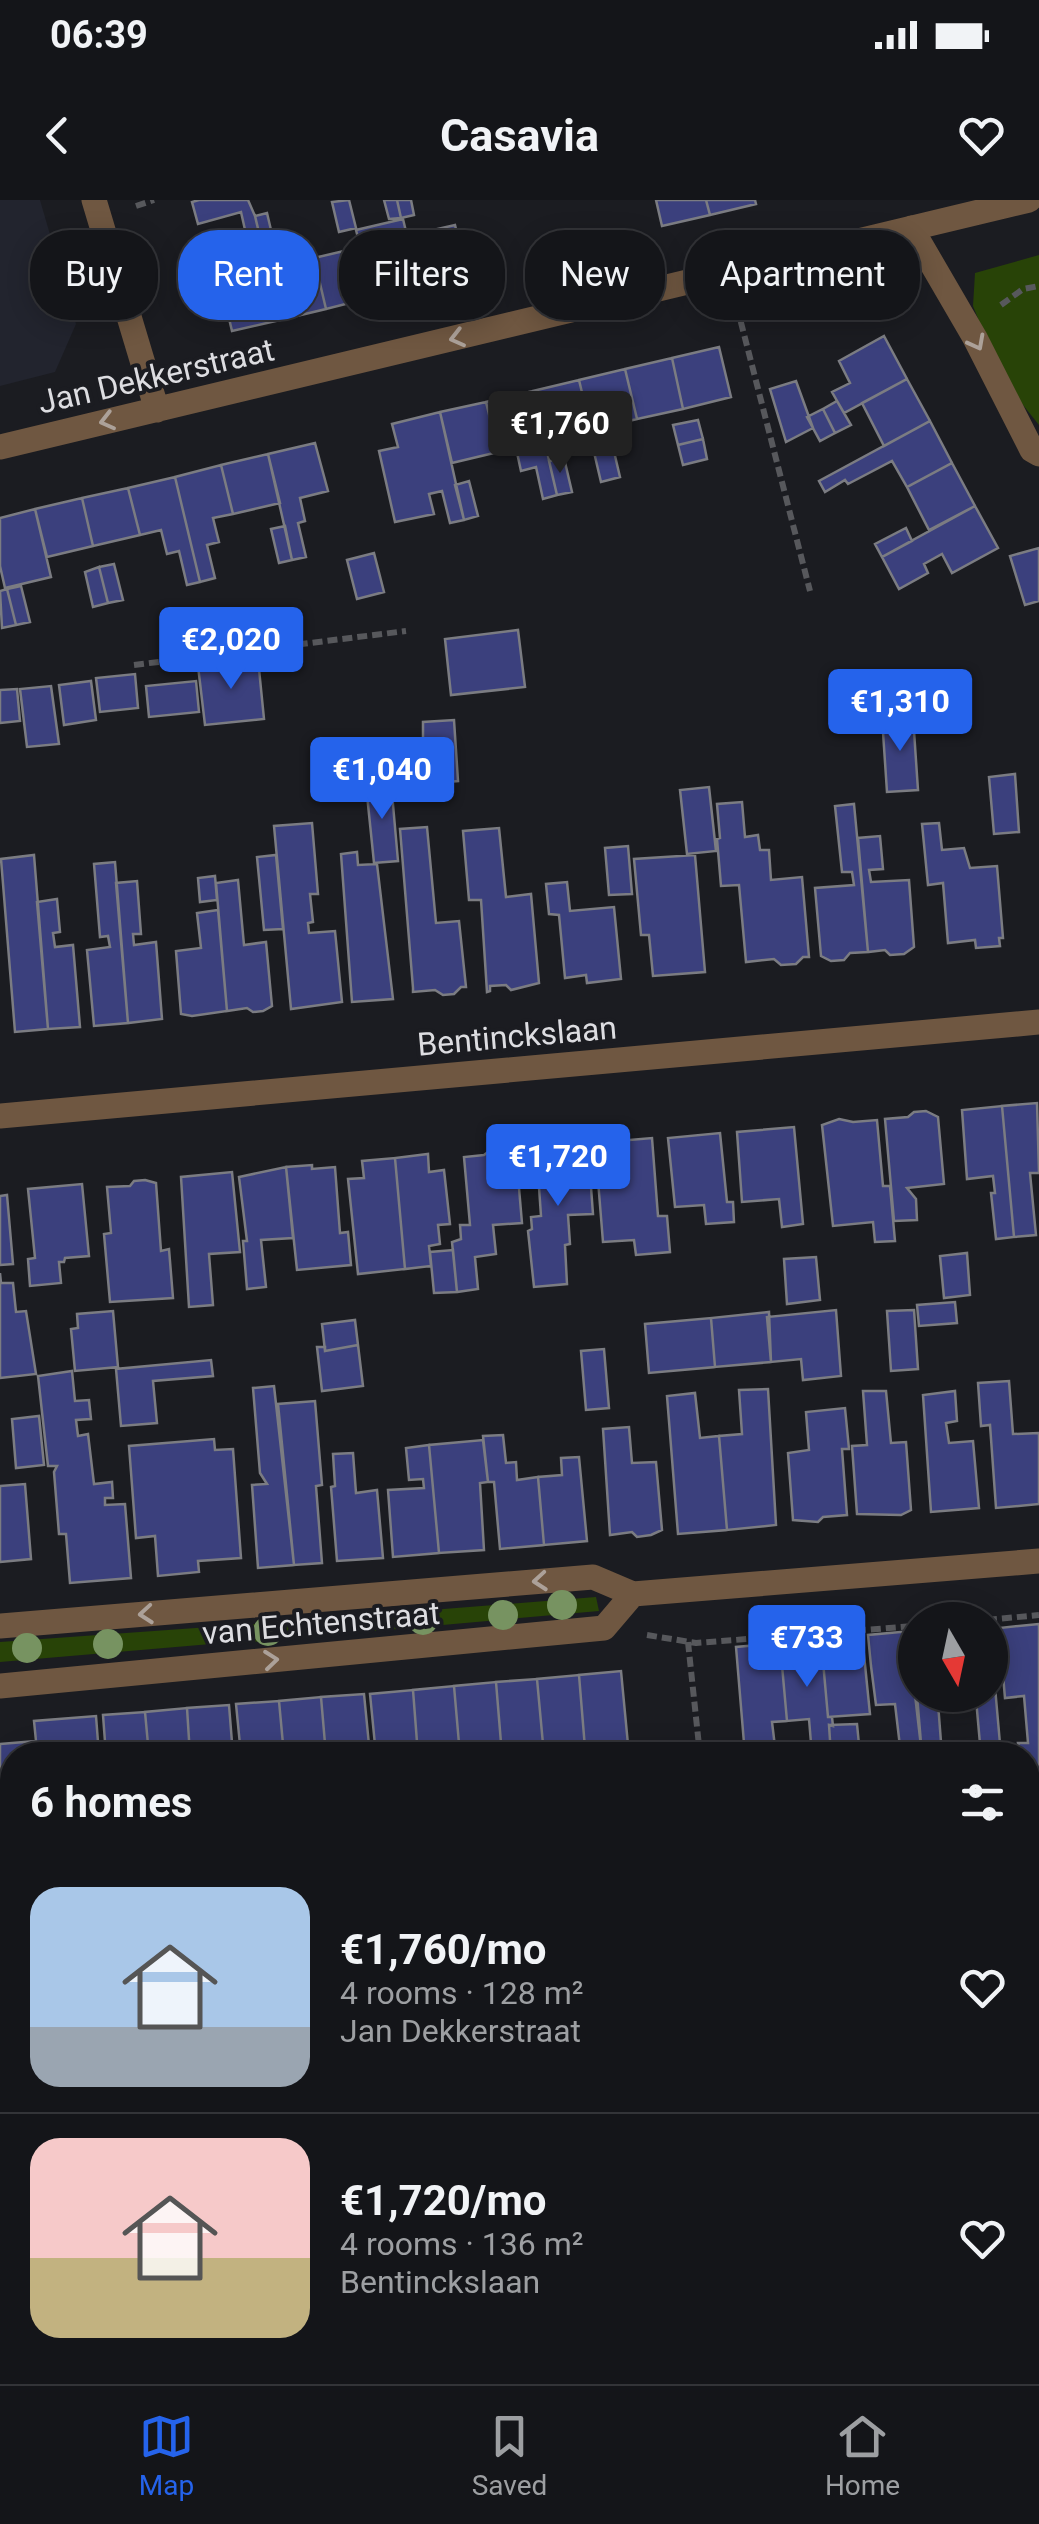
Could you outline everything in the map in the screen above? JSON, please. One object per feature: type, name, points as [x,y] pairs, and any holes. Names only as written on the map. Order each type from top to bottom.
[{"type":"street","points":[[94,200],[157,410]]},
{"type":"street","name":"Jan Dekkerstraat","points":[[903,230],[1017,201]]},
{"type":"street","points":[[911,228],[1032,450],[1039,454]]},
{"type":"street","name":"Jan Dekkerstraat","points":[[0,448],[685,282]]},
{"type":"street","name":"Bentinckslaan","points":[[0,1116],[1039,1022]]},
{"type":"street","name":"van Echtenstraat","points":[[0,1626],[594,1576],[633,1594],[1039,1561]]},
{"type":"street","points":[[604,1628],[633,1594]]},
{"type":"street","name":"van Echtenstraat","points":[[0,1686],[604,1628]]},
{"type":"path","points":[[740,320],[810,590]]},
{"type":"path","points":[[134,665],[406,630]]},
{"type":"path","points":[[1008,1618],[1039,1615]]},
{"type":"path","points":[[604,1628],[688,1642],[898,1627]]},
{"type":"path","points":[[688,1642],[699,1742]]},
{"type":"shaded area","points":[[0,200],[40,200],[49,230],[30,230],[30,320],[75,320],[76,324],[55,372],[0,386]]},
{"type":"green space","points":[[1039,255],[1039,425],[1003,380],[973,306],[975,273]]},
{"type":"green space","points":[[596,1597],[599,1611],[229,1644],[228,1626]]},
{"type":"green space","points":[[210,1627],[211,1644],[0,1662],[0,1642]]},
{"type":"building","points":[[248,200],[258,230],[245,230],[241,212],[198,224],[192,202]]},
{"type":"building","points":[[349,200],[356,228],[339,232],[332,202]]},
{"type":"building","points":[[384,200],[397,200],[401,218],[389,219]]},
{"type":"building","points":[[397,200],[411,200],[414,215],[401,218]]},
{"type":"building","points":[[656,200],[706,200],[710,215],[662,226]]},
{"type":"building","points":[[706,200],[755,200],[756,204],[710,215]]},
{"type":"building","points":[[267,213],[271,230],[258,230],[255,216]]},
{"type":"building","points":[[403,219],[406,230],[356,230]]},
{"type":"building","points":[[339,252],[339,306],[326,309],[319,257]]},
{"type":"building","points":[[319,279],[326,309],[319,311]]},
{"type":"building","points":[[229,320],[280,320],[232,331]]},
{"type":"building","points":[[884,336],[907,379],[844,413],[832,392],[850,383],[839,361]]},
{"type":"building","points":[[719,347],[731,397],[683,409],[672,358]]},
{"type":"building","points":[[672,358],[683,409],[637,419],[625,369]]},
{"type":"building","points":[[625,369],[637,419],[591,430],[579,380]]},
{"type":"building","points":[[907,379],[930,421],[884,446],[862,403]]},
{"type":"building","points":[[579,380],[591,430],[545,441],[533,391]]},
{"type":"building","points":[[796,381],[813,428],[786,442],[770,389]]},
{"type":"building","points":[[533,391],[557,495],[543,499],[536,467],[521,471],[516,448],[498,452],[486,402]]},
{"type":"building","points":[[837,401],[851,425],[835,433],[823,409]]},
{"type":"building","points":[[486,402],[498,452],[452,463],[440,412]]},
{"type":"building","points":[[823,409],[835,433],[820,441],[807,417]]},
{"type":"building","points":[[440,412],[464,520],[450,523],[442,491],[429,494],[434,514],[395,522],[379,451],[398,447],[392,424]]},
{"type":"building","points":[[698,420],[703,439],[678,445],[673,425]]},
{"type":"building","points":[[930,421],[952,463],[907,487],[892,461],[825,492],[819,481]]},
{"type":"building","points":[[703,439],[707,459],[683,465],[678,445]]},
{"type":"building","points":[[315,443],[328,491],[300,498],[305,521],[298,523],[306,557],[292,560],[268,454]]},
{"type":"building","points":[[612,443],[620,477],[601,482],[593,448]]},
{"type":"building","points":[[268,454],[280,503],[233,514],[221,465]]},
{"type":"building","points":[[564,458],[572,492],[557,495],[549,461]]},
{"type":"building","points":[[952,463],[975,506],[929,530],[907,487]]},
{"type":"building","points":[[221,465],[233,514],[213,518],[219,542],[207,545],[215,578],[200,582],[175,477]]},
{"type":"building","points":[[175,477],[200,582],[187,585],[179,551],[167,554],[161,530],[140,535],[128,488]]},
{"type":"building","points":[[469,481],[478,516],[464,520],[455,485]]},
{"type":"building","points":[[128,488],[140,535],[93,546],[82,498]]},
{"type":"building","points":[[82,498],[93,546],[47,557],[35,509]]},
{"type":"building","points":[[975,506],[998,548],[952,573],[942,554],[924,564],[928,573],[899,589],[882,557]]},
{"type":"building","points":[[35,509],[51,577],[5,588],[0,566],[0,518]]},
{"type":"building","points":[[285,526],[292,560],[279,563],[271,529]]},
{"type":"building","points":[[906,528],[912,541],[882,557],[875,544]]},
{"type":"building","points":[[1039,548],[1039,601],[1025,605],[1010,556]]},
{"type":"building","points":[[374,553],[384,592],[357,599],[347,560]]},
{"type":"building","points":[[114,564],[123,600],[108,603],[99,567]]},
{"type":"building","points":[[99,567],[108,603],[93,607],[85,572]]},
{"type":"building","points":[[21,586],[30,622],[16,625],[7,589]]},
{"type":"building","points":[[7,589],[16,625],[2,628],[0,591]]},
{"type":"building","points":[[518,630],[525,687],[451,695],[445,639]]},
{"type":"building","points":[[258,659],[264,719],[205,725],[198,666]]},
{"type":"building","points":[[135,674],[138,708],[100,712],[96,678]]},
{"type":"building","points":[[91,681],[96,720],[64,725],[59,685]]},
{"type":"building","points":[[196,681],[199,712],[149,717],[146,686]]},
{"type":"building","points":[[51,686],[59,744],[27,747],[20,689]]},
{"type":"building","points":[[17,689],[20,721],[0,723],[0,690]]},
{"type":"building","points":[[913,716],[918,790],[887,792],[882,717]]},
{"type":"building","points":[[454,720],[458,781],[423,784],[423,722]]},
{"type":"building","points":[[1015,774],[1019,832],[994,834],[989,777]]},
{"type":"building","points":[[391,782],[398,861],[374,863],[366,785]]},
{"type":"building","points":[[709,787],[716,851],[687,854],[680,790]]},
{"type":"building","points":[[742,802],[745,837],[758,835],[760,850],[769,850],[771,880],[802,877],[809,957],[796,964],[781,965],[774,959],[746,962],[739,885],[721,886],[717,839],[717,804]]},
{"type":"building","points":[[854,804],[868,952],[850,953],[844,960],[831,961],[821,956],[815,888],[854,885],[852,872],[842,872],[835,806]]},
{"type":"building","points":[[312,823],[318,894],[310,894],[313,922],[308,923],[309,933],[335,931],[342,1002],[291,1009],[274,826]]},
{"type":"building","points":[[939,823],[942,850],[964,848],[970,868],[997,866],[1003,938],[999,938],[1000,946],[976,948],[975,940],[948,943],[943,883],[928,885],[922,824]]},
{"type":"building","points":[[427,827],[436,923],[459,921],[466,987],[454,994],[443,995],[435,990],[413,992],[400,829]]},
{"type":"building","points":[[499,828],[506,897],[531,894],[539,983],[511,990],[506,985],[490,986],[487,992],[481,900],[469,900],[463,831]]},
{"type":"building","points":[[880,836],[883,869],[869,870],[871,882],[909,880],[914,947],[904,954],[868,952],[858,838]]},
{"type":"building","points":[[628,846],[632,894],[609,895],[605,848]]},
{"type":"building","points":[[357,852],[358,865],[377,864],[393,999],[352,1002],[341,854]]},
{"type":"building","points":[[34,855],[48,1029],[15,1032],[1,859]]},
{"type":"building","points":[[276,855],[283,929],[264,930],[257,857]]},
{"type":"building","points":[[695,855],[705,972],[653,976],[649,935],[641,935],[634,859]]},
{"type":"building","points":[[115,862],[128,1023],[94,1026],[87,950],[110,947],[108,936],[100,937],[94,864]]},
{"type":"building","points":[[215,876],[217,900],[200,902],[198,878]]},
{"type":"building","points":[[238,880],[244,945],[266,942],[272,1006],[263,1011],[227,1011],[216,883]]},
{"type":"building","points":[[137,881],[141,934],[133,934],[134,945],[156,942],[162,1019],[128,1023],[116,883]]},
{"type":"building","points":[[567,882],[570,911],[614,907],[621,979],[587,983],[586,975],[565,978],[559,915],[549,914],[546,884]]},
{"type":"building","points":[[57,899],[60,932],[53,933],[55,947],[73,945],[80,1027],[48,1029],[37,902]]},
{"type":"building","points":[[218,910],[227,1011],[181,1014],[176,951],[201,948],[197,913]]},
{"type":"building","points":[[1037,1103],[1039,1173],[1030,1173],[1036,1235],[1014,1237],[1002,1106]]},
{"type":"building","points":[[1002,1106],[1014,1237],[996,1239],[993,1176],[967,1179],[962,1110]]},
{"type":"building","points":[[926,1111],[938,1117],[944,1184],[907,1188],[916,1199],[917,1220],[894,1221],[885,1119]]},
{"type":"building","points":[[839,1119],[877,1120],[883,1186],[890,1186],[895,1241],[875,1242],[873,1222],[833,1226],[822,1125]]},
{"type":"building","points":[[794,1127],[803,1224],[782,1227],[779,1199],[742,1202],[737,1132]]},
{"type":"building","points":[[720,1133],[727,1202],[733,1202],[734,1222],[706,1224],[704,1205],[675,1207],[668,1138]]},
{"type":"building","points":[[652,1138],[658,1216],[667,1216],[670,1252],[636,1255],[634,1240],[603,1242],[595,1143]]},
{"type":"building","points":[[577,1141],[582,1148],[588,1147],[593,1214],[568,1215],[567,1284],[534,1287],[528,1231],[532,1229],[531,1217],[541,1216],[536,1144],[539,1151]]},
{"type":"building","points":[[506,1147],[516,1153],[522,1223],[493,1225],[496,1254],[475,1257],[478,1289],[457,1292],[452,1242],[461,1239],[460,1225],[470,1225],[464,1157]]},
{"type":"building","points":[[428,1154],[429,1172],[444,1170],[450,1224],[438,1225],[440,1244],[429,1246],[431,1266],[405,1269],[395,1158]]},
{"type":"building","points":[[395,1158],[405,1269],[358,1274],[348,1179],[364,1178],[362,1161]]},
{"type":"building","points":[[312,1165],[312,1169],[335,1167],[340,1233],[348,1232],[351,1265],[297,1270],[286,1167]]},
{"type":"building","points":[[286,1167],[293,1238],[261,1240],[266,1287],[247,1289],[243,1241],[247,1241],[239,1177]]},
{"type":"building","points":[[232,1172],[240,1252],[209,1254],[213,1305],[189,1307],[181,1177]]},
{"type":"building","points":[[134,1181],[156,1183],[161,1251],[169,1249],[173,1298],[110,1302],[104,1234],[111,1233],[107,1187],[130,1186]]},
{"type":"building","points":[[82,1184],[89,1256],[59,1262],[61,1283],[30,1286],[28,1259],[35,1258],[28,1189]]},
{"type":"building","points":[[7,1195],[13,1264],[0,1265],[0,1196]]},
{"type":"building","points":[[453,1250],[457,1292],[434,1293],[430,1252]]},
{"type":"building","points":[[967,1253],[970,1295],[944,1298],[940,1256]]},
{"type":"building","points":[[816,1257],[820,1300],[787,1304],[784,1259]]},
{"type":"building","points":[[0,1273],[1,1283],[13,1283],[16,1312],[26,1311],[36,1374],[0,1378]]},
{"type":"building","points":[[955,1302],[957,1323],[919,1326],[917,1305]]},
{"type":"building","points":[[836,1310],[841,1376],[803,1380],[801,1359],[771,1362],[767,1317]]},
{"type":"building","points":[[914,1310],[918,1369],[891,1371],[887,1311]]},
{"type":"building","points":[[113,1311],[118,1367],[75,1371],[71,1329],[78,1328],[77,1314]]},
{"type":"building","points":[[769,1312],[771,1362],[715,1367],[711,1318]]},
{"type":"building","points":[[711,1318],[715,1367],[649,1373],[645,1324]]},
{"type":"building","points":[[355,1320],[358,1345],[325,1351],[322,1324]]},
{"type":"building","points":[[358,1345],[363,1386],[322,1391],[317,1347],[325,1347],[325,1351]]},
{"type":"building","points":[[604,1349],[609,1408],[586,1410],[581,1351]]},
{"type":"building","points":[[211,1360],[213,1376],[153,1381],[157,1423],[121,1426],[116,1369]]},
{"type":"building","points":[[72,1371],[75,1401],[89,1400],[91,1419],[76,1420],[78,1436],[88,1434],[94,1484],[112,1482],[113,1498],[105,1498],[105,1505],[125,1504],[131,1578],[70,1583],[66,1534],[59,1534],[54,1472],[57,1466],[48,1466],[38,1376]]},
{"type":"building","points":[[1009,1381],[1013,1434],[1039,1433],[1039,1504],[996,1508],[990,1425],[981,1426],[978,1383]]},
{"type":"building","points":[[274,1386],[294,1565],[258,1568],[252,1485],[267,1484],[260,1473],[253,1388]]},
{"type":"building","points":[[768,1389],[776,1525],[727,1530],[719,1436],[742,1434],[739,1390]]},
{"type":"building","points":[[863,1391],[886,1391],[891,1443],[906,1442],[911,1510],[901,1515],[857,1514],[852,1446],[867,1445]]},
{"type":"building","points":[[955,1391],[957,1421],[946,1423],[949,1443],[973,1441],[979,1508],[931,1512],[923,1395]]},
{"type":"building","points":[[695,1393],[700,1438],[719,1436],[727,1530],[678,1534],[667,1396]]},
{"type":"building","points":[[315,1401],[322,1485],[316,1486],[322,1563],[294,1565],[278,1404]]},
{"type":"building","points":[[845,1408],[849,1449],[842,1449],[847,1515],[823,1517],[818,1522],[793,1520],[788,1453],[809,1450],[806,1412]]},
{"type":"building","points":[[39,1416],[44,1465],[16,1468],[12,1419]]},
{"type":"building","points":[[629,1427],[632,1463],[656,1462],[662,1530],[637,1537],[632,1532],[610,1535],[603,1429]]},
{"type":"building","points":[[503,1435],[506,1463],[516,1462],[517,1480],[538,1477],[544,1545],[500,1549],[494,1482],[488,1482],[483,1436]]},
{"type":"building","points":[[214,1439],[215,1450],[233,1449],[241,1558],[198,1561],[199,1572],[158,1576],[155,1536],[136,1538],[129,1446]]},
{"type":"building","points":[[483,1440],[488,1482],[480,1483],[484,1550],[439,1553],[429,1445]]},
{"type":"building","points":[[429,1445],[439,1553],[393,1557],[388,1490],[424,1488],[423,1479],[409,1480],[406,1448]]},
{"type":"building","points":[[353,1453],[356,1493],[377,1490],[383,1558],[337,1561],[331,1487],[335,1486],[333,1454]]},
{"type":"building","points":[[579,1457],[587,1541],[544,1545],[538,1477],[562,1475],[561,1458]]},
{"type":"building","points":[[25,1484],[31,1559],[0,1562],[0,1486]]},
{"type":"building","points":[[1039,1624],[1039,1742],[1028,1742],[1024,1696],[1008,1698],[1008,1627]]},
{"type":"building","points":[[898,1632],[898,1712],[917,1712],[920,1742],[899,1742],[895,1704],[876,1705],[868,1635]]},
{"type":"building","points":[[862,1635],[870,1714],[828,1717],[821,1639]]},
{"type":"building","points":[[821,1639],[828,1717],[832,1717],[833,1726],[829,1725],[830,1742],[811,1742],[809,1719],[787,1721],[780,1643]]},
{"type":"building","points":[[780,1643],[787,1721],[772,1722],[774,1742],[744,1742],[736,1647]]},
{"type":"building","points":[[621,1671],[628,1742],[585,1742],[579,1675]]},
{"type":"building","points":[[579,1675],[585,1742],[543,1742],[537,1679]]},
{"type":"building","points":[[537,1679],[543,1742],[501,1742],[496,1682]]},
{"type":"building","points":[[496,1682],[501,1742],[459,1742],[454,1686]]},
{"type":"building","points":[[454,1686],[459,1742],[417,1742],[413,1690]]},
{"type":"building","points":[[413,1690],[417,1742],[375,1742],[370,1694]]},
{"type":"building","points":[[364,1694],[369,1742],[325,1742],[321,1697]]},
{"type":"building","points":[[321,1697],[325,1742],[283,1742],[279,1701]]},
{"type":"building","points":[[279,1701],[283,1742],[240,1742],[236,1704]]},
{"type":"building","points":[[229,1705],[232,1742],[189,1742],[187,1708]]},
{"type":"building","points":[[187,1708],[189,1742],[148,1742],[145,1712]]},
{"type":"building","points":[[145,1712],[148,1742],[105,1742],[103,1715]]},
{"type":"building","points":[[918,1712],[939,1712],[941,1742],[921,1742]]},
{"type":"building","points":[[977,1712],[997,1712],[1000,1742],[980,1742]]},
{"type":"building","points":[[96,1716],[98,1742],[24,1742],[36,1741],[34,1721]]},
{"type":"building","points":[[857,1724],[859,1742],[830,1742],[829,1725]]}]
